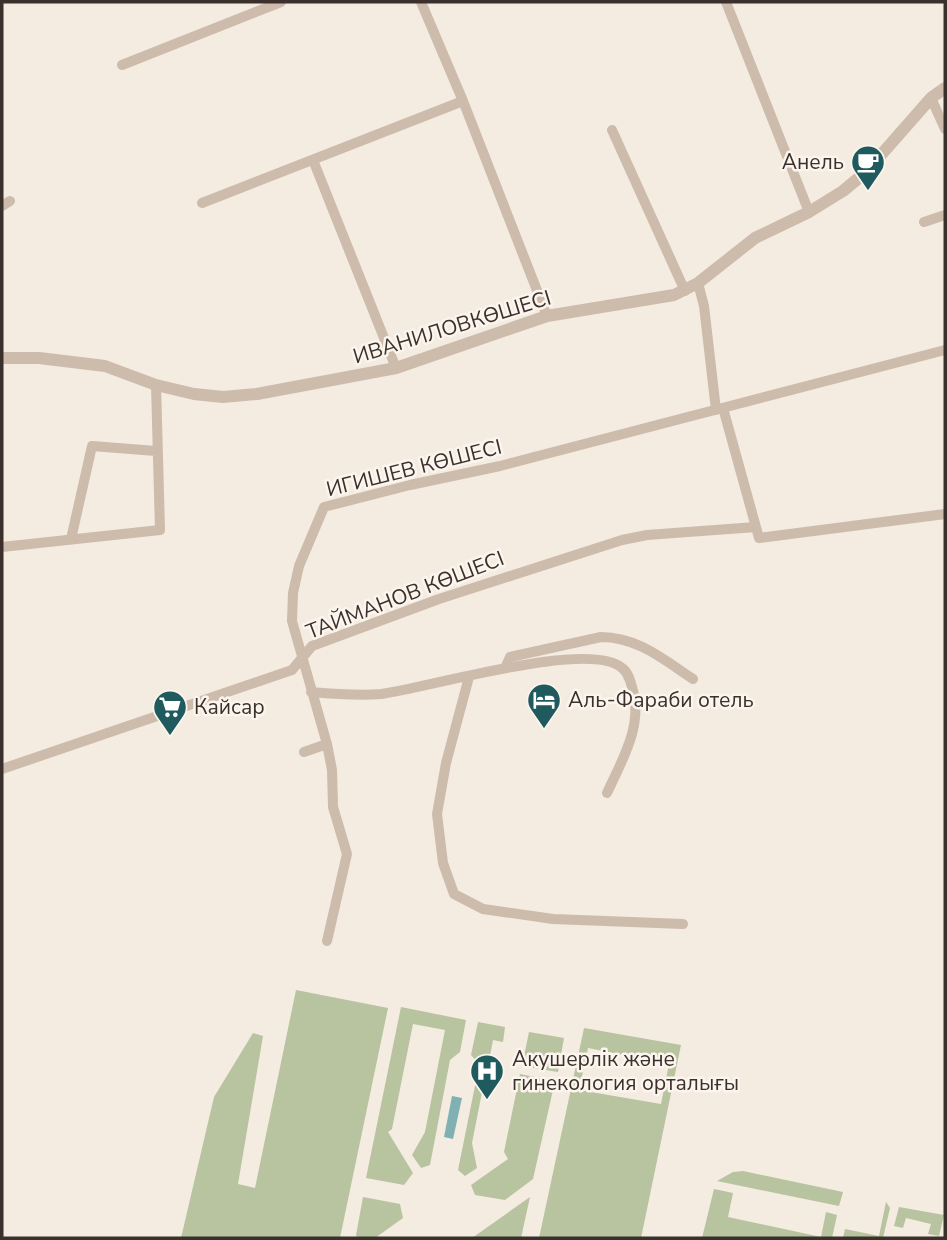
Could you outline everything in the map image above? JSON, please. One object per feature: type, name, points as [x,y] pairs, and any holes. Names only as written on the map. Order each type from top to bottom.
[{"type":"street","points":[[122,65],[281,2]]},
{"type":"street","points":[[421,2],[463,101],[547,316]]},
{"type":"street","points":[[726,2],[809,212]]},
{"type":"street","name":"ИВАНИЛОВКӨШЕСІ","points":[[2,358],[39,358],[105,366],[156,385],[194,394],[223,397],[320,383],[396,368],[547,316],[685,291],[698,284],[755,238],[809,212],[843,191],[866,172],[931,97],[945,88]]},
{"type":"street","points":[[931,97],[945,129]]},
{"type":"street","points":[[202,203],[463,101]]},
{"type":"street","points":[[612,130],[685,291]]},
{"type":"street","points":[[313,160],[396,368]]},
{"type":"street","points":[[924,222],[945,215]]},
{"type":"street","points":[[698,284],[720,409],[756,527]]},
{"type":"street","name":"ИГИШЕВ КӨШЕСІ","points":[[327,941],[347,854],[333,807],[327,744],[292,621],[293,593],[299,566],[324,507],[500,466],[945,350]]},
{"type":"street","points":[[2,547],[160,530],[156,385]]},
{"type":"street","points":[[71,539],[92,446],[156,451]]},
{"type":"street","name":"ТАЙМАНОВ КӨШЕСІ","points":[[2,769],[292,670],[312,646],[439,599],[622,540],[647,535],[756,527],[759,538],[945,514]]},
{"type":"street","points":[[505,668],[510,657],[601,637],[614,637],[634,641],[693,680]]},
{"type":"street","points":[[311,692],[380,694],[505,668],[589,658],[621,666],[627,674],[636,708],[629,746],[607,793]]},
{"type":"street","points":[[469,677],[446,763],[437,814],[443,863],[454,894],[483,909],[553,919],[683,924]]},
{"type":"street","points":[[304,752],[327,744]]},
{"type":"green space","points":[[296,990],[388,1008],[340,1238],[181,1238],[214,1097],[253,1033],[263,1036],[238,1184],[255,1188]]},
{"type":"green space","points":[[401,1007],[466,1020],[460,1052],[450,1060],[430,1165],[421,1168],[412,1155],[425,1132],[445,1030],[413,1024],[392,1129],[388,1132],[413,1173],[404,1185],[366,1178]]},
{"type":"green space","points":[[478,1022],[505,1027],[503,1042],[493,1040],[488,1066],[479,1064],[471,1055]]},
{"type":"green space","points":[[584,1028],[681,1045],[641,1238],[539,1238]],"holes":[[[588,1048],[669,1064],[661,1104],[579,1090]]]},
{"type":"green space","points":[[529,1032],[564,1038],[558,1072],[522,1066]]},
{"type":"green space","points":[[520,1074],[555,1081],[533,1179],[505,1200],[475,1195],[471,1185],[508,1159],[504,1152]]},
{"type":"green space","points":[[477,1076],[485,1077],[472,1143],[477,1168],[465,1176],[458,1170]]},
{"type":"green space","points":[[743,1171],[843,1192],[839,1206],[717,1181],[733,1172]]},
{"type":"green space","points":[[714,1189],[733,1193],[728,1217],[821,1237],[826,1212],[837,1215],[832,1238],[702,1238]]},
{"type":"green space","points":[[363,1197],[400,1204],[403,1218],[375,1238],[358,1238],[356,1235]]},
{"type":"green space","points":[[530,1197],[521,1238],[472,1238]]},
{"type":"green space","points":[[886,1202],[890,1208],[883,1238],[843,1238],[845,1229],[879,1236]]},
{"type":"green space","points":[[899,1207],[944,1215],[939,1236],[928,1234],[931,1224],[906,1218],[903,1228],[894,1226]]},
{"type":"water","points":[[452,1096],[462,1098],[453,1139],[444,1137]]},
{"type":"place","name":"Анель","points":[[868,192]]},
{"type":"place","name":"Аль-Фараби отель","points":[[544,730]]},
{"type":"place","name":"Кайсар","points":[[170,737]]},
{"type":"place","name":"Акушерлік және гинекология орталығы","points":[[487,1101]]}]
